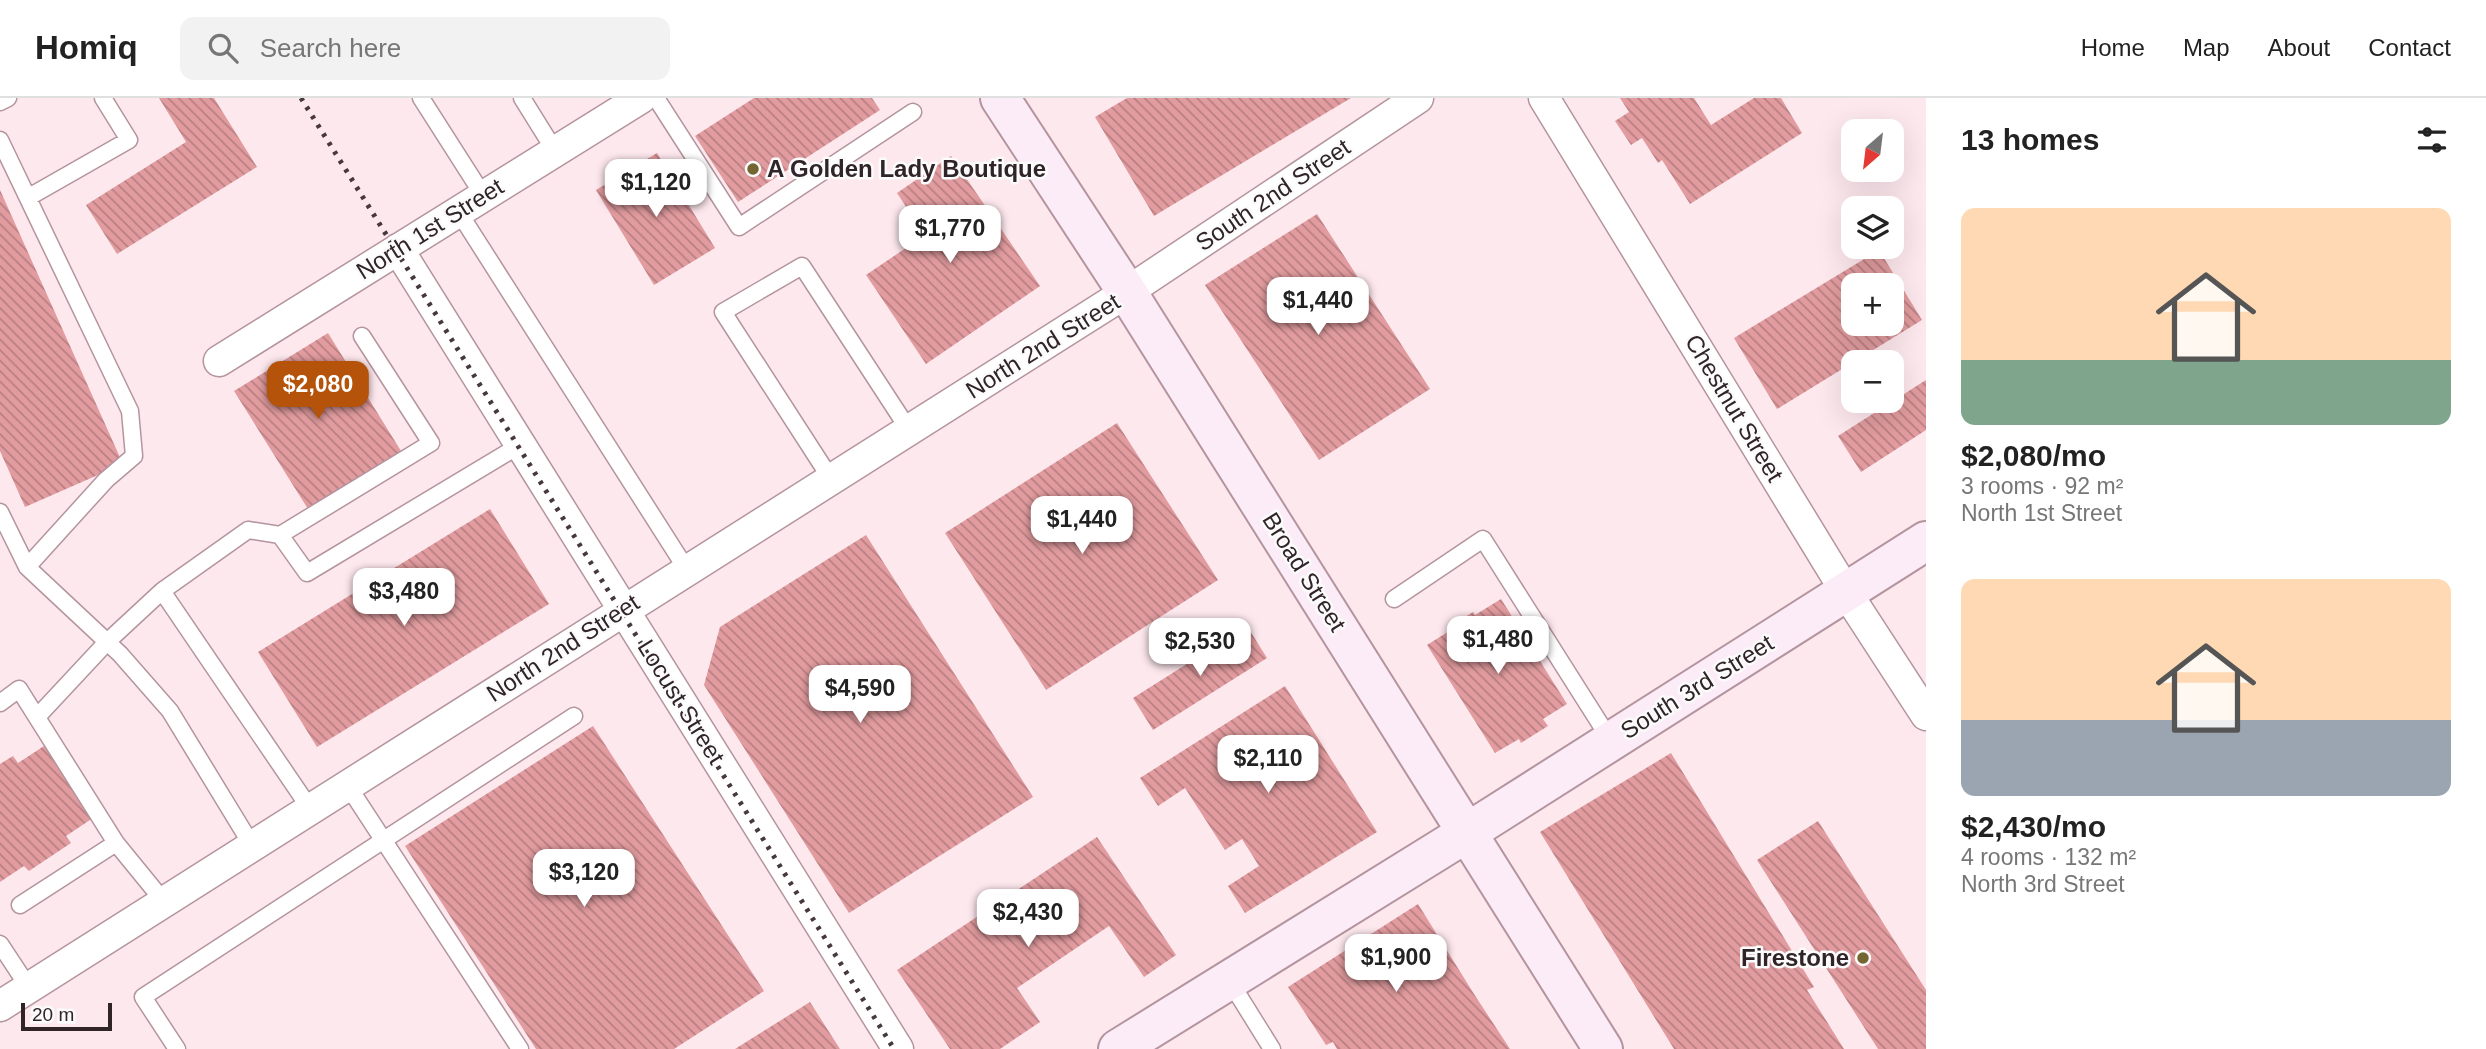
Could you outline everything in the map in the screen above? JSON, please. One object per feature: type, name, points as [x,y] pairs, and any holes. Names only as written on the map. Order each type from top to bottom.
[{"type":"main road","name":"Broad Street","points":[[1000,98],[1127,292],[1603,1049]]},
{"type":"main road","name":"South 3rd Street","points":[[1118,1049],[1468,832],[1926,541]]},
{"type":"street","name":"North 1st Street","points":[[219,361],[641,98]]},
{"type":"street","name":"South 2nd Street","points":[[1127,292],[1418,98]]},
{"type":"street","name":"Chestnut Street","points":[[1544,98],[1846,592],[1926,715]]},
{"type":"street","name":"Locust Street","points":[[398,249],[898,1049]]},
{"type":"street","name":"North 2nd Street","points":[[0,1006],[1127,292]]},
{"type":"lane","points":[[0,102],[8,98]]},
{"type":"lane","points":[[29,197],[129,140],[103,98]]},
{"type":"lane","points":[[421,98],[471,203],[687,570]]},
{"type":"lane","points":[[522,98],[555,151]]},
{"type":"lane","points":[[656,98],[739,228],[914,112]]},
{"type":"lane","points":[[0,140],[130,411],[134,456],[106,480],[27,567]]},
{"type":"lane","points":[[831,479],[723,312],[802,266],[909,430]]},
{"type":"lane","points":[[37,718],[107,642],[162,592],[248,530],[280,535],[431,443],[362,336]]},
{"type":"lane","points":[[280,535],[307,573],[520,444]]},
{"type":"lane","points":[[0,512],[27,567],[121,654],[170,711],[253,847]]},
{"type":"lane","points":[[1394,599],[1483,539],[1611,741]]},
{"type":"lane","points":[[162,592],[311,810]]},
{"type":"lane","points":[[0,703],[19,689],[116,843],[165,903]]},
{"type":"lane","points":[[177,1049],[143,997],[574,716]]},
{"type":"lane","points":[[348,786],[520,1049]]},
{"type":"lane","points":[[20,905],[116,843]]},
{"type":"lane","points":[[0,944],[29,988]]},
{"type":"lane","points":[[1228,979],[1272,1049]]},
{"type":"building","points":[[159,98],[214,98],[257,167],[117,254],[86,205],[186,142]]},
{"type":"building","name":"A Golden Lady Boutique","points":[[754,98],[872,98],[880,110],[738,202],[695,136]]},
{"type":"building","points":[[1127,98],[1351,98],[1154,216],[1095,117]]},
{"type":"building","points":[[1620,98],[1694,98],[1711,125],[1754,98],[1781,98],[1802,133],[1690,204],[1662,160],[1658,163],[1642,138],[1631,145],[1615,121],[1629,112]]},
{"type":"building","points":[[657,153],[715,248],[654,285],[596,190]]},
{"type":"building","points":[[951,156],[1040,286],[926,364],[866,275],[925,235],[897,193]]},
{"type":"building","points":[[0,190],[123,464],[25,507],[0,451]]},
{"type":"building","points":[[1317,214],[1430,389],[1319,460],[1205,285]]},
{"type":"building","points":[[1864,259],[1885,259],[1893,273],[1841,273]]},
{"type":"building","points":[[1841,273],[1841,336],[1896,336],[1873,350],[1841,350],[1841,370],[1777,409],[1734,338]]},
{"type":"building","points":[[1904,291],[1922,320],[1904,331]]},
{"type":"building","points":[[328,333],[401,451],[308,509],[234,391]]},
{"type":"building","points":[[1926,380],[1926,430],[1861,472],[1838,436],[1874,413],[1904,413],[1904,394]]},
{"type":"building","points":[[1117,423],[1218,580],[1046,690],[945,533]]},
{"type":"building","points":[[490,509],[549,604],[317,747],[258,652]]},
{"type":"building","points":[[866,535],[1033,797],[849,913],[704,685],[720,627]]},
{"type":"building","points":[[1501,599],[1567,704],[1543,719],[1548,726],[1521,743],[1519,739],[1495,753],[1427,645],[1454,628],[1452,625]]},
{"type":"building","points":[[1247,626],[1267,658],[1153,730],[1133,698]]},
{"type":"building","points":[[1285,686],[1377,832],[1245,913],[1228,886],[1259,866],[1242,839],[1225,850],[1185,788],[1158,806],[1140,778]]},
{"type":"building","points":[[593,726],[764,991],[674,1049],[536,1049],[405,846]]},
{"type":"building","points":[[44,746],[93,818],[66,836],[71,843],[29,871],[24,866],[0,882],[0,764],[13,756],[18,763]]},
{"type":"building","points":[[1671,753],[1814,987],[1807,990],[1844,1049],[1674,1049],[1540,832]]},
{"type":"building","points":[[1818,821],[1926,990],[1926,1049],[1878,1049],[1757,860]]},
{"type":"building","points":[[1097,837],[1176,955],[1144,977],[1109,926],[1017,988],[1040,1022],[1000,1049],[950,1049],[897,970]]},
{"type":"building","points":[[1418,904],[1510,1049],[1337,1049],[1333,1042],[1326,1045],[1288,987]]},
{"type":"building","points":[[810,1002],[840,1049],[735,1049]]},
{"type":"railway","points":[[301,98],[894,1049]]},
{"type":"place","name":"A Golden Lady Boutique","points":[[753,169]]},
{"type":"place","name":"Firestone","points":[[1863,958]]}]
